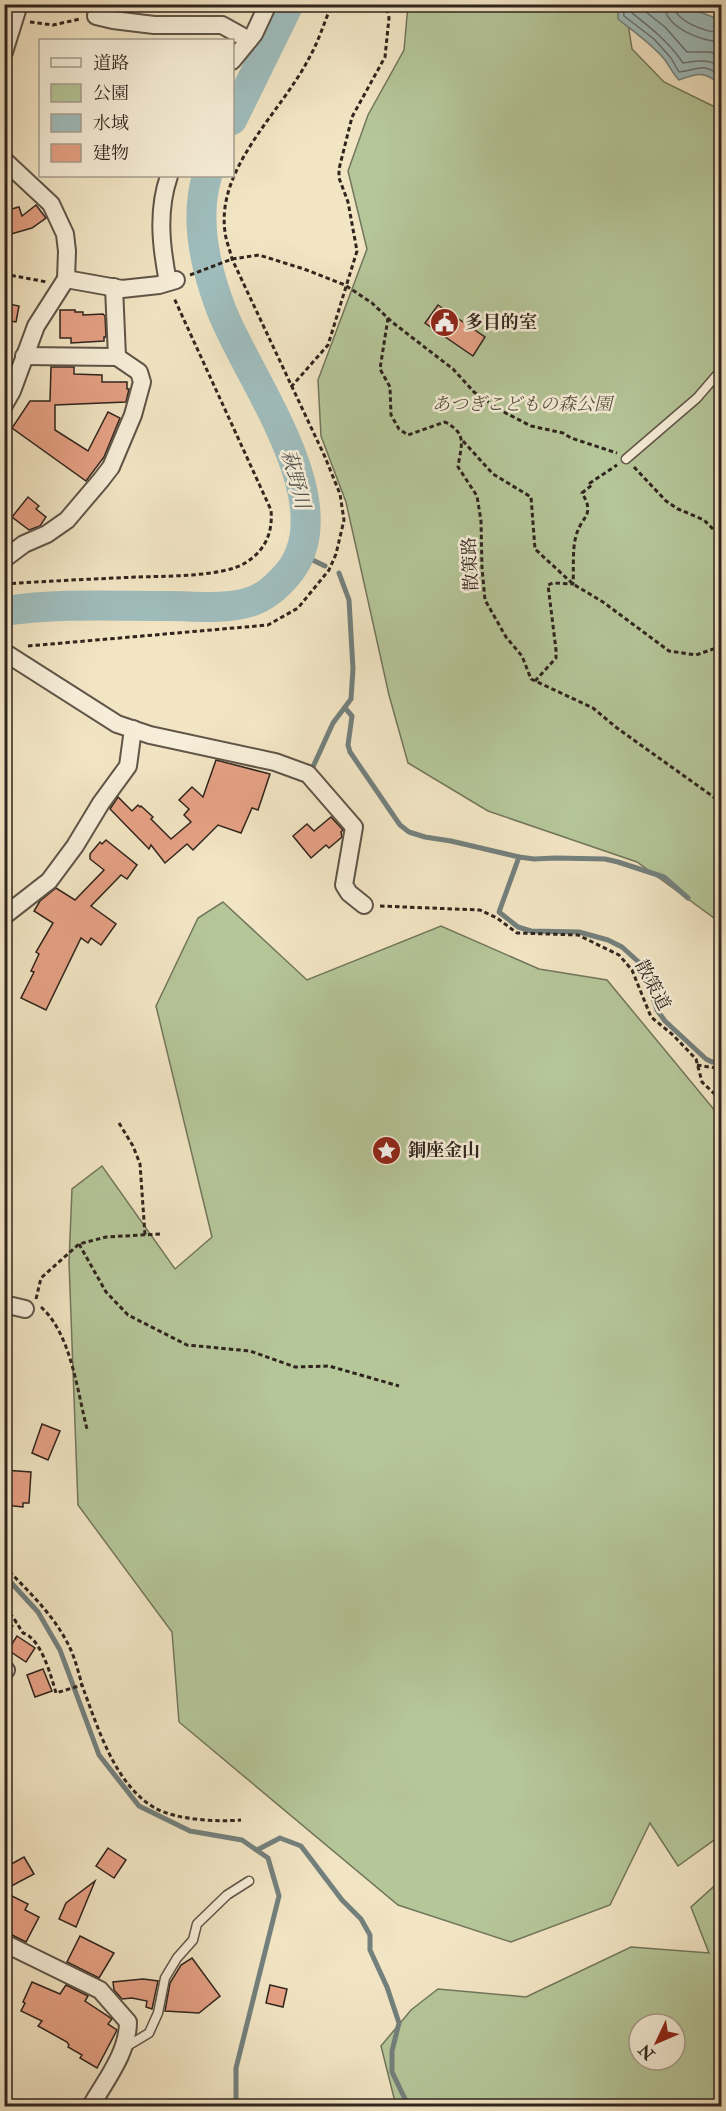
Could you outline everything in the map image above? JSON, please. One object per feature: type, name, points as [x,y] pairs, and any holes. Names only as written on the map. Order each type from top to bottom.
[{"type":"street","points":[[234,59],[249,40],[268,4]]},
{"type":"street","points":[[98,10],[113,20],[154,25],[222,25],[249,40]]},
{"type":"street","points":[[4,52],[18,11]]},
{"type":"street","points":[[4,160],[51,204],[65,234],[65,282],[36,326],[12,392],[4,405]]},
{"type":"street","points":[[65,282],[122,289],[172,281],[160,234],[163,192],[169,177]]},
{"type":"street","points":[[114,287],[117,357]]},
{"type":"street","points":[[4,559],[24,544],[48,534],[67,520],[111,467],[133,415],[142,382],[139,372],[117,357],[24,356]]},
{"type":"street","points":[[11,650],[117,724],[150,735],[275,762],[308,774],[354,827],[344,885],[349,894],[364,905]]},
{"type":"street","points":[[4,916],[49,881],[75,846],[101,803],[128,766],[133,729]]},
{"type":"street","points":[[4,1304],[30,1305]]},
{"type":"street","points":[[4,1943],[100,1990],[128,2022],[124,2049],[91,2106]]},
{"type":"lane","points":[[626,459],[697,398],[722,369]]},
{"type":"lane","points":[[124,2049],[149,2033],[158,2013],[165,1978],[177,1958],[193,1940],[197,1923],[226,1895],[249,1881]]},
{"type":"path","points":[[234,177],[243,158],[308,60],[332,4]]},
{"type":"path","points":[[291,387],[327,345],[357,251],[348,202],[339,178],[339,169],[352,117],[385,57],[389,18],[386,4]]},
{"type":"path","points":[[18,11],[36,24],[53,25],[98,10]]},
{"type":"path","points":[[11,650],[268,625],[298,608],[329,570],[336,554],[344,520],[340,494],[325,457],[232,259],[225,231],[226,204],[234,177]]},
{"type":"path","points":[[4,584],[182,575],[229,570],[243,565],[261,552],[269,536],[272,521],[267,500],[178,307],[172,281],[232,259],[259,255],[345,285],[372,303],[453,369],[474,392],[498,409],[531,426],[563,433],[571,438],[616,453],[626,459],[666,501],[704,520],[722,538]]},
{"type":"path","points":[[4,274],[65,282]]},
{"type":"path","points":[[388,318],[380,369],[390,387],[392,415],[399,429],[408,435],[445,422],[456,428],[463,441],[493,474],[531,497],[535,549],[573,584],[603,602],[669,651],[696,655],[722,645]]},
{"type":"path","name":"散策路","points":[[463,441],[458,467],[477,496],[485,600],[506,637],[522,656],[531,679],[535,681]]},
{"type":"path","points":[[573,584],[576,535],[588,514],[588,502],[582,494],[592,486],[590,483],[626,459]]},
{"type":"path","points":[[573,584],[548,585],[556,658],[535,681],[593,708],[617,728],[722,803]]},
{"type":"path","name":"散策道","points":[[364,905],[480,910],[497,918],[517,933],[578,935],[619,955],[632,970],[651,1017],[696,1059],[702,1082],[722,1101]]},
{"type":"path","points":[[4,1025],[9,1133],[4,1193]]},
{"type":"path","points":[[697,1065],[722,1070]]},
{"type":"path","points":[[119,1123],[133,1146],[140,1164],[145,1235]]},
{"type":"path","points":[[87,1429],[64,1338],[52,1317],[30,1305],[41,1278],[79,1244],[106,1237],[160,1234]]},
{"type":"path","points":[[79,1244],[106,1292],[128,1315],[187,1345],[250,1351],[295,1367],[329,1366],[399,1386]]},
{"type":"path","points":[[4,1566],[49,1613],[71,1649],[99,1732],[116,1768],[137,1794],[155,1808],[173,1814],[218,1822],[241,1820]]},
{"type":"path","points":[[4,1608],[38,1648],[49,1667],[56,1693],[82,1685]]},
{"type":"path","points":[[4,1633],[16,1622]]},
{"type":"green space","name":"あつぎこどもの森公園","points":[[408,5],[625,5],[632,49],[664,82],[721,110],[721,923],[637,862],[488,811],[408,763],[389,695],[346,502],[321,436],[318,380],[367,249],[348,171],[368,115],[404,50]]},
{"type":"green space","points":[[223,902],[307,980],[441,926],[539,969],[607,980],[721,1118],[721,1835],[678,1866],[650,1823],[610,1905],[511,1942],[398,1905],[179,1722],[172,1632],[78,1505],[69,1262],[72,1189],[102,1166],[175,1269],[212,1237],[156,1006],[198,918]]},
{"type":"green space","points":[[721,1880],[721,2106],[396,2106],[381,2046],[411,2010],[438,1989],[526,1997],[631,1947],[709,1953],[691,1907]]},
{"type":"water","points":[[618,4],[681,5],[721,20],[721,84],[701,74],[679,80],[665,60],[643,38],[618,19]]},
{"type":"building","points":[[36,205],[46,218],[32,228],[4,236],[4,211],[19,207],[22,216]]},
{"type":"building","points":[[4,303],[19,306],[16,322],[4,320]]},
{"type":"building","points":[[438,305],[485,337],[473,356],[425,323]]},
{"type":"building","points":[[60,310],[75,310],[75,312],[83,312],[83,315],[103,314],[106,337],[104,341],[71,343],[71,338],[60,338]]},
{"type":"building","points":[[51,367],[74,367],[74,374],[102,375],[102,382],[127,382],[127,389],[129,389],[126,402],[55,405],[55,430],[88,451],[108,412],[120,418],[104,457],[86,481],[12,428],[30,401],[50,401]]},
{"type":"building","points":[[28,497],[39,506],[36,509],[46,517],[40,526],[29,530],[12,517]]},
{"type":"building","points":[[216,760],[270,774],[258,810],[252,808],[241,833],[218,825],[193,850],[187,844],[165,863],[151,845],[149,849],[110,809],[118,797],[132,811],[138,805],[141,806],[171,839],[191,822],[184,815],[189,809],[179,800],[192,787],[203,797]]},
{"type":"building","points":[[331,817],[343,830],[342,837],[329,848],[326,845],[311,858],[293,836],[307,824],[314,831]]},
{"type":"building","points":[[106,840],[137,865],[127,879],[121,875],[91,906],[116,924],[101,945],[91,938],[88,943],[81,938],[46,1010],[21,998],[34,972],[31,971],[39,954],[36,952],[53,923],[34,911],[40,901],[56,888],[75,900],[104,870],[90,859],[90,854],[100,842],[102,844]]},
{"type":"building","points":[[42,1424],[60,1431],[48,1460],[32,1453]]},
{"type":"building","points":[[4,1470],[31,1472],[29,1503],[23,1503],[23,1507],[4,1505]]},
{"type":"building","points":[[17,1636],[35,1648],[26,1662],[8,1650]]},
{"type":"building","points":[[43,1669],[52,1691],[35,1697],[27,1675]]},
{"type":"building","points":[[108,1848],[126,1860],[114,1878],[96,1866]]},
{"type":"building","points":[[24,1857],[34,1874],[4,1890],[4,1868]]},
{"type":"building","points":[[95,1881],[76,1927],[59,1919],[66,1903]]},
{"type":"building","points":[[4,1892],[28,1904],[25,1910],[39,1917],[26,1942],[4,1931]]},
{"type":"building","points":[[80,1936],[114,1953],[99,1978],[67,1962]]},
{"type":"building","points":[[192,1958],[220,1996],[199,2013],[165,2011],[170,1983],[181,1965]]},
{"type":"building","points":[[143,1979],[158,1981],[152,2009],[146,2007],[147,2001],[122,1999],[114,1990],[113,1982]]},
{"type":"building","points":[[32,1982],[60,1994],[66,1985],[88,1996],[85,2001],[112,2019],[108,2024],[117,2030],[97,2068],[80,2058],[82,2055],[68,2047],[67,2042],[38,2026],[42,2021],[21,2011]]},
{"type":"building","points":[[270,1985],[287,1989],[283,2007],[266,2003]]},
{"type":"waterway","name":"萩野川","points":[[234,116],[289,4]]},
{"type":"waterway","name":"萩野川","points":[[4,611],[106,605],[209,607],[250,602],[270,592],[286,576],[302,548],[306,515],[300,479],[286,442],[221,309],[210,277],[201,226],[201,209],[207,177]]},
{"type":"waterway","points":[[300,554],[325,566]]},
{"type":"waterway","points":[[312,769],[333,723],[351,699],[353,669],[349,600],[339,573]]},
{"type":"waterway","points":[[345,708],[352,716],[348,745],[350,752],[400,825],[409,832],[519,857],[605,859],[618,862],[664,877],[688,898]]},
{"type":"waterway","points":[[519,857],[499,912],[518,927],[531,931],[579,932],[608,940],[622,947],[642,965],[657,1010],[665,1021],[706,1059],[712,1062],[722,1060]]},
{"type":"waterway","points":[[4,1575],[38,1612],[60,1650],[99,1755],[139,1806],[190,1831],[242,1840],[268,1858],[279,1896],[236,2068],[236,2106]]},
{"type":"waterway","points":[[257,1850],[280,1838],[301,1846],[342,1900],[361,1919],[370,1935],[370,1950],[387,1987],[399,2023],[392,2051],[392,2072],[406,2101],[413,2106]]},
{"type":"place","name":"多目的室","points":[[444,322]]},
{"type":"place","name":"銅座金山","points":[[387,1150]]}]
